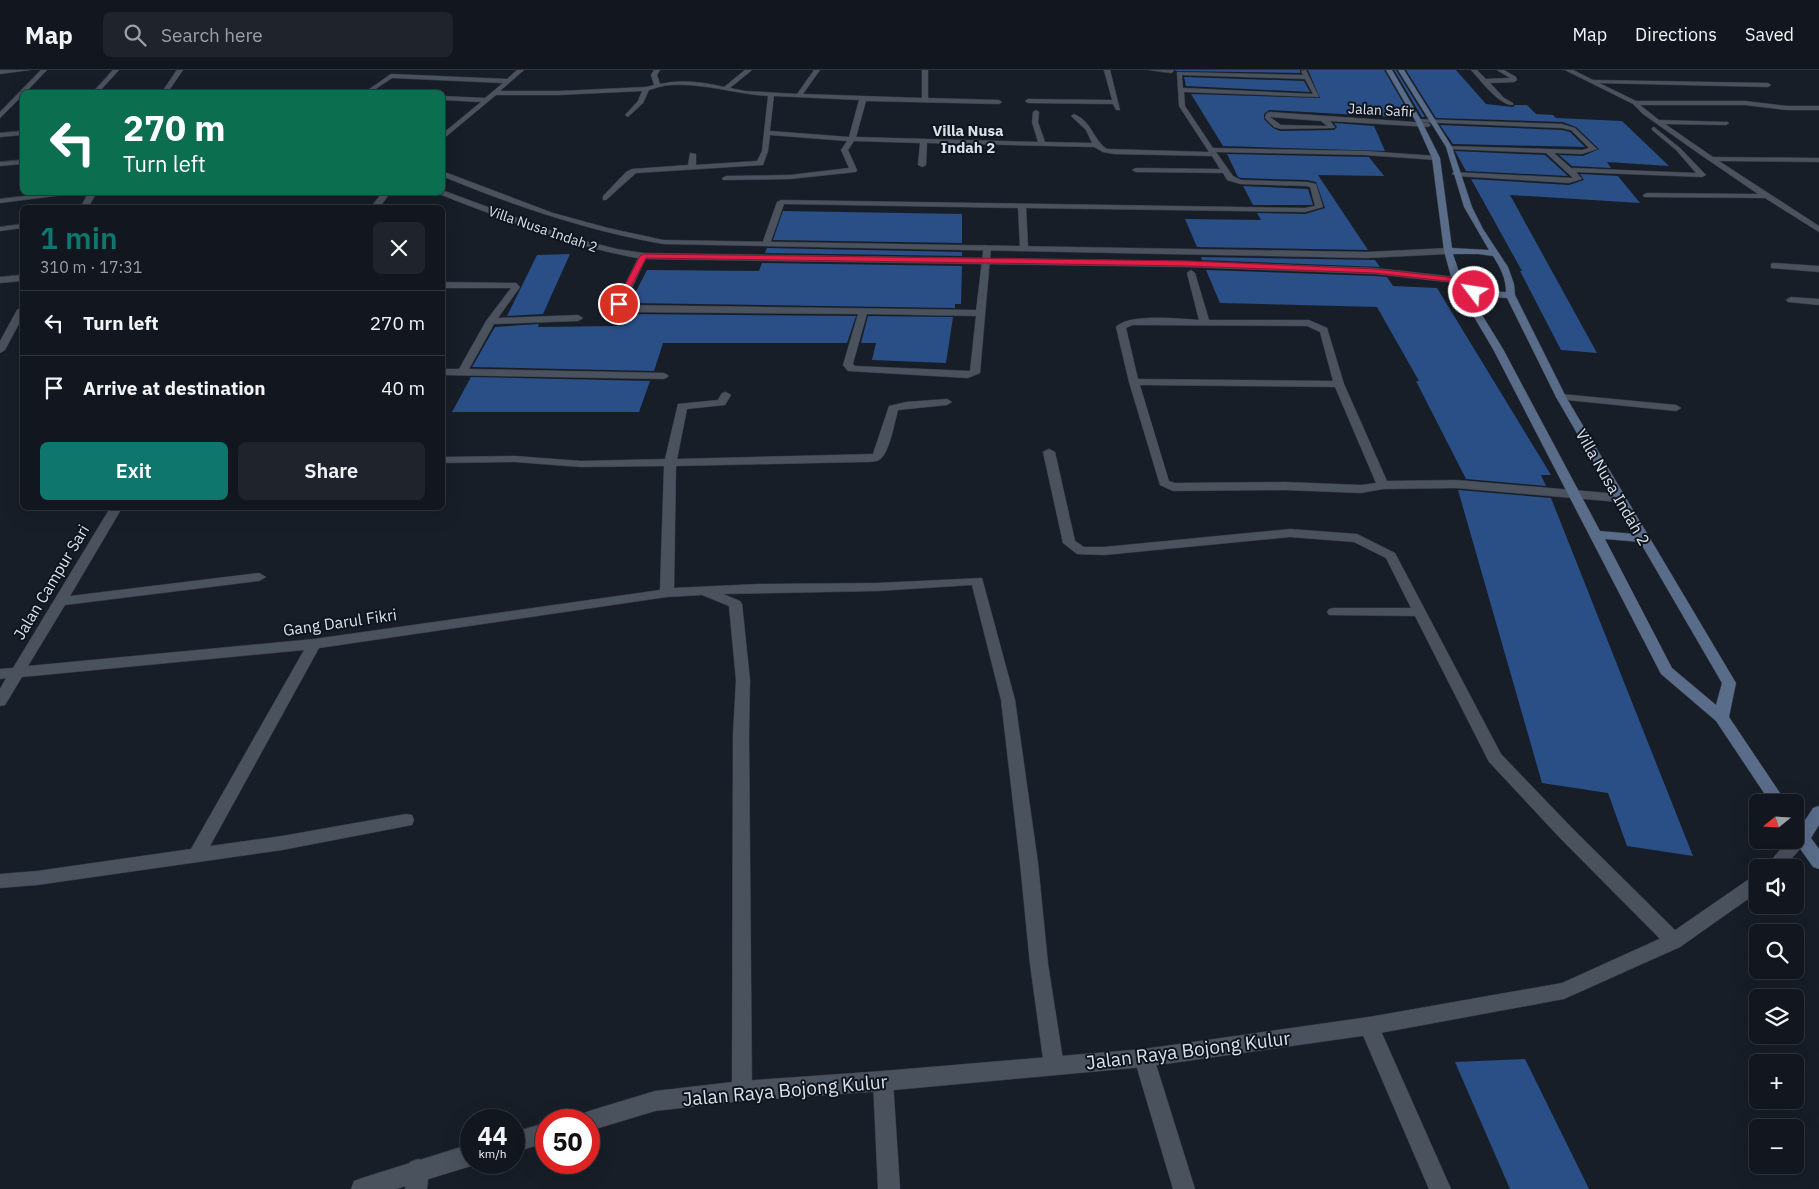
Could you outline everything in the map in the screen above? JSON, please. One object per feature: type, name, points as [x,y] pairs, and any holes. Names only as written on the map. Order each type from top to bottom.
[{"type":"main road","points":[[1389,70],[1419,122],[1436,158],[1448,251],[1460,284],[1498,349],[1576,495],[1666,671],[1721,717],[1773,794]]},
{"type":"main road","name":"Villa Nusa Indah 2","points":[[1401,70],[1449,147],[1468,207],[1504,268],[1510,284],[1510,296],[1561,397],[1729,683],[1721,717]]},
{"type":"main road","name":"Villa Nusa Indah 2","points":[[1448,251],[1478,250],[1495,254]]},
{"type":"main road","points":[[1460,284],[1484,294],[1510,296]]},
{"type":"main road","points":[[1596,534],[1644,539]]},
{"type":"main road","points":[[1804,827],[1819,812]]},
{"type":"main road","points":[[1804,841],[1819,862]]},
{"type":"street","points":[[0,72],[26,70]]},
{"type":"street","points":[[25,90],[44,70]]},
{"type":"street","points":[[98,90],[116,70]]},
{"type":"street","points":[[166,90],[180,70]]},
{"type":"street","points":[[445,135],[521,70]]},
{"type":"street","points":[[657,70],[654,75],[657,85]]},
{"type":"street","points":[[726,88],[749,70]]},
{"type":"street","points":[[800,96],[817,70]]},
{"type":"street","points":[[925,70],[925,100]]},
{"type":"street","points":[[1028,101],[1117,106],[1107,70]]},
{"type":"street","points":[[1152,70],[1306,78]]},
{"type":"street","points":[[1182,90],[1318,96],[1303,70]]},
{"type":"street","points":[[1474,70],[1502,99],[1511,104]]},
{"type":"street","points":[[1484,81],[1514,80],[1514,78],[1500,70]]},
{"type":"street","points":[[1568,70],[1635,102],[1659,122],[1819,230]]},
{"type":"street","points":[[766,244],[781,202],[1305,210],[1319,207],[1313,186],[1307,184],[1240,182],[1230,178],[1182,106],[1182,90],[1175,72]]},
{"type":"street","points":[[371,90],[391,76],[508,80]]},
{"type":"street","points":[[1589,81],[1768,85]]},
{"type":"street","points":[[495,93],[559,93],[646,89],[670,83],[704,84],[745,93],[863,99],[999,102]]},
{"type":"street","points":[[628,115],[641,102],[646,89]]},
{"type":"street","points":[[606,198],[631,172],[760,163],[765,151],[768,133],[771,94]]},
{"type":"street","points":[[0,116],[20,95]]},
{"type":"street","points":[[445,98],[487,100]]},
{"type":"street","points":[[726,178],[790,177],[850,171],[853,168],[844,150],[852,139],[863,99]]},
{"type":"street","points":[[1635,102],[1745,103],[1788,108],[1819,108]]},
{"type":"street","points":[[1036,112],[1036,122],[1042,144]]},
{"type":"street","name":"Jalan Safir","points":[[1324,119],[1332,127],[1281,127],[1276,126],[1267,117],[1269,114],[1324,119],[1435,123]]},
{"type":"street","points":[[1074,116],[1083,121],[1095,138],[1096,145]]},
{"type":"street","points":[[1569,170],[1702,175],[1678,149],[1645,122]]},
{"type":"street","points":[[1659,122],[1726,122]]},
{"type":"street","points":[[1435,123],[1562,126],[1573,129],[1594,149],[1582,152],[1449,147]]},
{"type":"street","points":[[445,127],[455,127]]},
{"type":"street","points":[[768,133],[852,139],[1096,145],[1105,151],[1114,152],[1365,153],[1436,158]]},
{"type":"street","points":[[0,135],[20,134]]},
{"type":"street","points":[[922,165],[924,140]]},
{"type":"street","points":[[1456,174],[1569,181],[1578,179],[1548,151]]},
{"type":"street","points":[[692,154],[692,168]]},
{"type":"street","points":[[1713,159],[1819,160]]},
{"type":"street","points":[[0,164],[20,162]]},
{"type":"street","points":[[725,166],[727,187]]},
{"type":"street","points":[[1136,170],[1224,171]]},
{"type":"street","name":"Villa Nusa Indah 2","points":[[445,174],[475,187],[575,222],[638,238],[682,244],[1024,247],[1367,255],[1448,251]]},
{"type":"street","points":[[0,193],[20,190]]},
{"type":"street","name":"Villa Nusa Indah 2","points":[[445,193],[550,234],[601,249],[644,256],[985,259],[1188,264],[1375,271],[1460,284]]},
{"type":"street","points":[[0,201],[56,195]]},
{"type":"street","points":[[377,205],[385,195]]},
{"type":"street","points":[[1647,195],[1769,196]]},
{"type":"street","points":[[1022,206],[1024,247]]},
{"type":"street","points":[[0,229],[20,226]]},
{"type":"street","points":[[863,312],[848,365],[852,369],[968,375],[975,373],[982,313],[986,247]]},
{"type":"street","points":[[644,256],[619,304],[620,307],[625,309],[982,313]]},
{"type":"street","points":[[1774,266],[1819,269]]},
{"type":"street","points":[[1191,273],[1205,323]]},
{"type":"street","points":[[0,280],[20,278]]},
{"type":"street","points":[[445,285],[513,285],[516,287],[491,321],[463,372]]},
{"type":"street","points":[[1791,300],[1819,302]]},
{"type":"street","points":[[0,350],[20,314]]},
{"type":"street","points":[[491,321],[578,318]]},
{"type":"street","points":[[1383,485],[1340,384],[1324,330],[1318,326],[1309,323],[1133,322],[1121,327],[1134,382],[1164,483],[1168,485],[1180,488],[1285,486],[1360,489],[1383,485],[1456,484],[1619,498]]},
{"type":"street","points":[[445,372],[664,376]]},
{"type":"street","points":[[1134,382],[1340,384]]},
{"type":"street","points":[[667,593],[670,464],[682,406],[721,403],[726,395]]},
{"type":"street","points":[[1561,397],[1676,408]]},
{"type":"street","points":[[445,460],[515,459],[581,464],[670,464],[863,459],[877,456],[881,452],[893,408],[906,405],[946,402]]},
{"type":"street","points":[[1049,452],[1069,543],[1081,551],[1290,533],[1357,538],[1391,556],[1495,758],[1566,834],[1674,941]]},
{"type":"street","name":"Jalan Campur Sari","points":[[0,701],[115,510]]},
{"type":"street","points":[[61,600],[259,577]]},
{"type":"street","points":[[704,592],[758,588],[877,587],[978,581],[1008,700],[1028,854],[1039,964],[1054,1066]]},
{"type":"street","name":"Gang Darul Fikri","points":[[0,674],[314,644],[667,593],[704,592],[735,604],[743,680],[741,735],[742,1091]]},
{"type":"street","points":[[1334,612],[1420,612]]},
{"type":"street","points":[[196,856],[314,644]]},
{"type":"street","points":[[0,881],[37,878],[196,856],[282,843],[406,820]]},
{"type":"street","name":"Jalan Raya Bojong Kulur","points":[[600,1118],[655,1102],[742,1091],[883,1081],[1144,1058],[1370,1026],[1564,991],[1674,941],[1749,888]]},
{"type":"street","points":[[1370,1026],[1440,1189]]},
{"type":"street","points":[[1144,1058],[1184,1189]]},
{"type":"street","points":[[883,1081],[889,1189]]},
{"type":"street","points":[[362,1189],[417,1180],[460,1160]]},
{"type":"building","points":[[1300,70],[1300,73],[1176,71]]},
{"type":"building","points":[[1308,70],[1384,70],[1412,118],[1269,110],[1264,114],[1264,119],[1273,128],[1280,131],[1334,130],[1337,127],[1334,123],[1374,126],[1385,151],[1223,146],[1191,94],[1320,98]]},
{"type":"building","points":[[1394,70],[1396,70],[1425,117],[1422,117]]},
{"type":"building","points":[[1406,70],[1456,70],[1486,104],[1513,107],[1515,105],[1527,105],[1536,114],[1553,115],[1556,118],[1622,121],[1669,166],[1607,162],[1611,168],[1572,166],[1559,155],[1583,156],[1599,149],[1576,127],[1563,122],[1436,118]]},
{"type":"building","points":[[1184,77],[1304,81],[1310,92],[1186,86]]},
{"type":"building","points":[[1440,125],[1562,130],[1570,132],[1585,147],[1453,144]]},
{"type":"building","points":[[1455,151],[1545,155],[1568,176],[1466,171]]},
{"type":"building","points":[[1227,154],[1369,157],[1384,176],[1318,175],[1368,250],[1197,247],[1185,219],[1261,220],[1257,213],[1305,214],[1325,208],[1316,182],[1307,180],[1241,178],[1238,177]]},
{"type":"building","points":[[1580,174],[1618,176],[1640,203],[1510,195],[1597,353],[1561,350],[1520,271],[1522,271],[1471,179],[1569,185],[1584,180]]},
{"type":"building","points":[[1243,186],[1308,189],[1313,205],[1253,205]]},
{"type":"building","points":[[783,211],[962,214],[962,243],[773,240]]},
{"type":"building","points":[[767,248],[962,252],[962,256],[765,253]]},
{"type":"building","points":[[570,254],[543,314],[507,316],[537,255]]},
{"type":"building","points":[[1201,257],[1375,260],[1380,267],[1202,260]]},
{"type":"building","points":[[762,263],[962,266],[961,304],[955,304],[955,308],[630,303],[647,270],[759,271]]},
{"type":"building","points":[[1206,270],[1375,276],[1387,277],[1393,286],[1437,288],[1551,475],[1541,475],[1546,486],[1466,479],[1416,381],[1419,381],[1377,307],[1220,303]]},
{"type":"building","points":[[624,314],[856,316],[847,343],[663,343],[654,371],[472,367],[495,327],[539,324],[538,327],[617,326]]},
{"type":"building","points":[[868,316],[953,317],[946,363],[872,360],[876,343],[861,343]]},
{"type":"building","points":[[471,377],[650,381],[639,412],[452,412]]},
{"type":"building","points":[[1458,490],[1551,498],[1693,856],[1627,846],[1608,793],[1542,783]]},
{"type":"building","points":[[1525,1059],[1589,1189],[1510,1189],[1455,1062]]},
{"type":"district","name":"Villa Nusa Indah 2","points":[[968,140]]},
{"type":"route","points":[[619,304],[639,262],[644,256],[985,259],[1375,271],[1456,280],[1463,288],[1474,292]]}]
